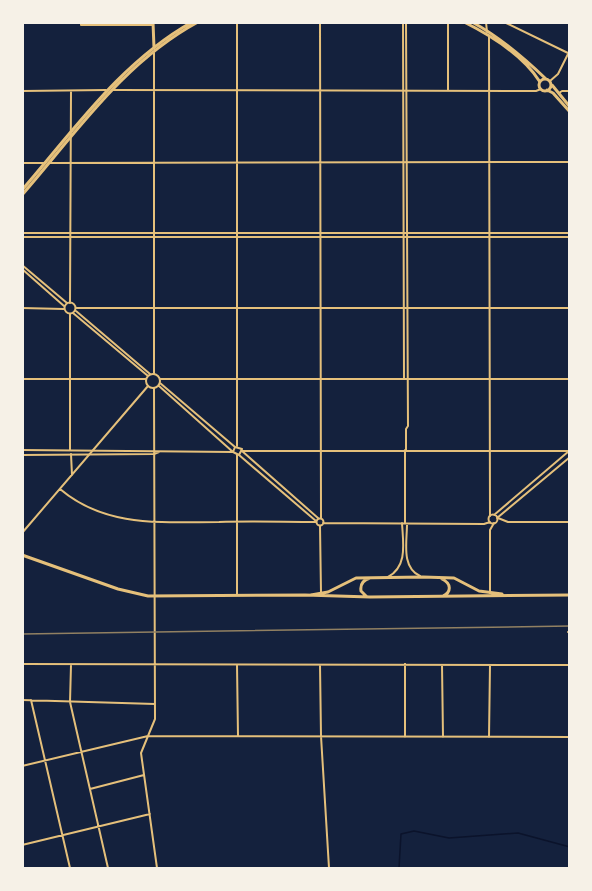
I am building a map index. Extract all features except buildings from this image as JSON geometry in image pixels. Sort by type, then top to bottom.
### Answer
[{"type":"main road","points":[[59,149],[70,139],[107,90],[154,48],[192,22]]},
{"type":"main road","points":[[154,48],[198,22]]},
{"type":"main road","points":[[464,22],[489,35],[515,53],[540,82],[541,88],[553,93],[570,112]]},
{"type":"main road","points":[[472,22],[487,30],[548,80],[570,107]]},
{"type":"main road","points":[[153,24],[154,48]]},
{"type":"main road","points":[[22,195],[70,133],[130,69]]},
{"type":"main road","points":[[540,82],[548,80]]},
{"type":"main road","points":[[547,90],[551,86],[548,80]]},
{"type":"main road","points":[[22,190],[48,163]]},
{"type":"main road","points":[[22,555],[132,594],[154,596],[570,595]]},
{"type":"main road","points":[[309,596],[333,590],[356,578],[371,577],[454,578],[479,591],[509,595]]},
{"type":"main road","points":[[370,597],[362,594],[360,588],[364,581],[371,577]]},
{"type":"main road","points":[[430,577],[444,579],[448,582],[448,592],[442,597]]},
{"type":"street","points":[[233,452],[236,446],[237,379],[237,22]]},
{"type":"street","points":[[320,22],[321,451],[318,520],[321,593]]},
{"type":"street","points":[[405,22],[405,523],[407,562],[410,568],[423,577]]},
{"type":"street","points":[[448,22],[448,91]]},
{"type":"street","points":[[486,22],[489,35],[490,90],[489,451],[492,515],[490,593]]},
{"type":"street","points":[[504,22],[569,52],[558,74],[548,80]]},
{"type":"street","points":[[81,24],[153,24]]},
{"type":"street","points":[[22,533],[148,386],[154,308],[154,48]]},
{"type":"street","points":[[22,91],[536,91],[541,88]]},
{"type":"street","points":[[66,305],[70,236],[71,91]]},
{"type":"street","points":[[559,93],[570,91]]},
{"type":"street","points":[[22,163],[570,162]]},
{"type":"street","points":[[22,235],[570,235]]},
{"type":"street","points":[[22,265],[74,312],[160,383],[233,452],[323,523],[492,523],[570,457]]},
{"type":"street","points":[[22,270],[74,312],[154,308],[570,308]]},
{"type":"street","points":[[22,308],[66,305]]},
{"type":"street","points":[[72,475],[71,380],[74,312]]},
{"type":"street","points":[[22,380],[150,376]]},
{"type":"street","points":[[154,388],[160,383],[237,379],[570,379]]},
{"type":"street","points":[[148,386],[154,388]]},
{"type":"street","points":[[154,388],[155,719],[141,753],[157,868]]},
{"type":"street","points":[[200,420],[242,451],[286,493]]},
{"type":"street","points":[[22,452],[93,450],[154,452]]},
{"type":"street","points":[[237,595],[238,455],[242,451],[569,450]]},
{"type":"street","points":[[492,515],[569,450]]},
{"type":"street","points":[[71,452],[89,454],[233,452]]},
{"type":"street","points":[[60,489],[83,505],[103,514],[134,522],[318,520]]},
{"type":"street","points":[[492,515],[508,522],[570,522]]},
{"type":"street","points":[[320,526],[323,523]]},
{"type":"street","points":[[388,577],[399,570],[402,564],[405,523]]},
{"type":"street","points":[[22,664],[570,665]]},
{"type":"street","points":[[405,664],[405,737]]},
{"type":"street","points":[[442,664],[443,737]]},
{"type":"street","points":[[71,665],[70,702],[108,868]]},
{"type":"street","points":[[237,665],[238,736]]},
{"type":"street","points":[[320,665],[321,736],[329,868]]},
{"type":"street","points":[[489,737],[490,665]]},
{"type":"street","points":[[22,700],[155,704]]},
{"type":"street","points":[[31,700],[70,868]]},
{"type":"street","points":[[22,766],[148,736],[570,737]]},
{"type":"street","points":[[90,789],[144,775]]},
{"type":"street","points":[[22,845],[150,814]]},
{"type":"waterway","points":[[399,868],[401,834],[414,831],[449,838],[518,833],[570,847]]},
{"type":"railway","points":[[22,634],[570,626]]}]
